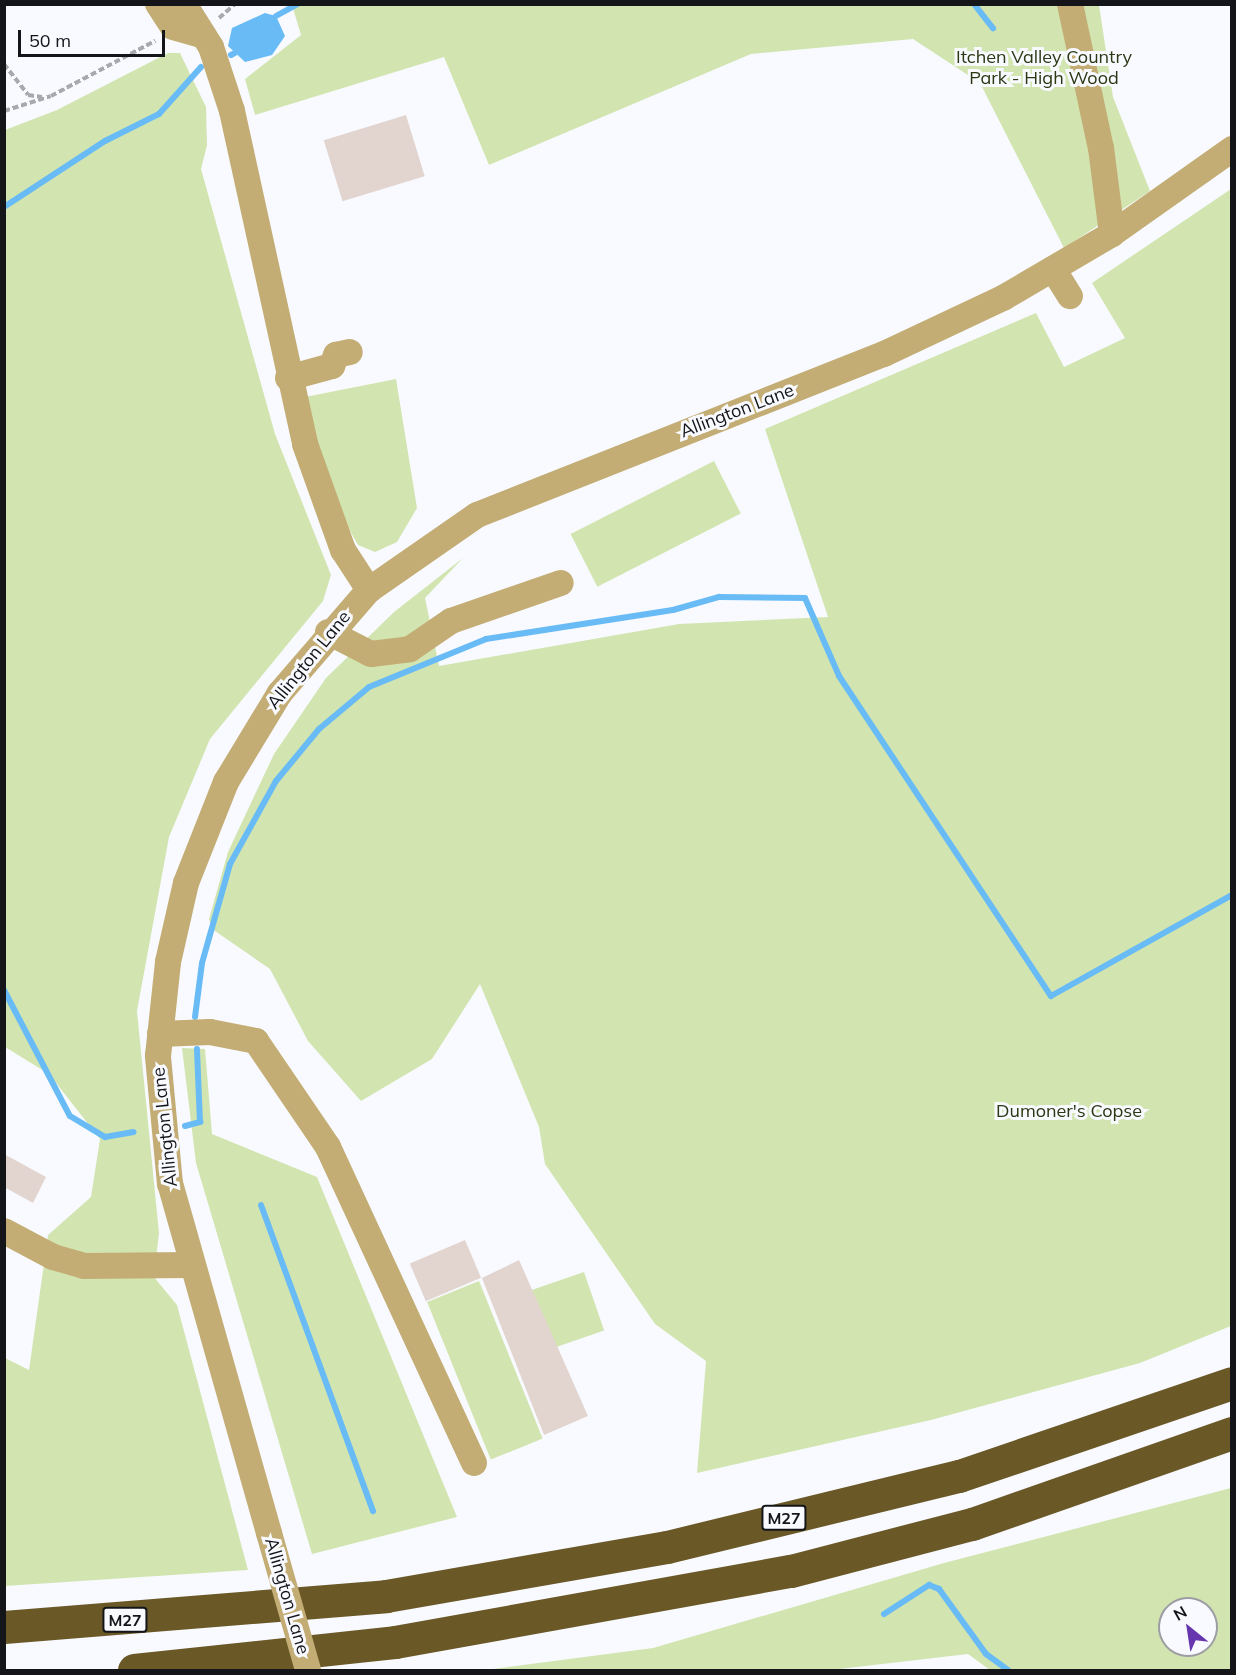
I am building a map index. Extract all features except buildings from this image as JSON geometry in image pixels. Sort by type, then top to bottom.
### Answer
[{"type":"highway","name":"M27","points":[[4,1627],[386,1596],[667,1547],[959,1476],[1232,1383]]},
{"type":"highway","points":[[134,1671],[395,1642],[791,1571],[972,1524],[1232,1433]]},
{"type":"street","points":[[158,4],[173,27],[204,36]]},
{"type":"street","points":[[172,4],[204,36]]},
{"type":"street","points":[[184,4],[204,36],[232,111],[288,378],[319,489],[343,550],[369,590]]},
{"type":"street","points":[[1070,4],[1101,148],[1112,234]]},
{"type":"street","name":"Allington Lane","points":[[308,1671],[190,1265],[164,1145],[160,1034],[170,950],[202,836],[252,734],[328,632],[369,590],[435,541],[518,495],[884,354],[1053,268],[1112,234],[1232,148]]},
{"type":"street","points":[[1053,268],[1070,296]]},
{"type":"street","points":[[288,378],[332,366],[336,355],[350,352]]},
{"type":"street","points":[[328,632],[372,654],[410,649],[451,621],[561,583]]},
{"type":"street","points":[[160,1034],[210,1032],[256,1041],[328,1147],[474,1463]]},
{"type":"street","points":[[4,1231],[53,1257],[84,1266],[190,1265]]},
{"type":"path","points":[[4,111],[45,98],[139,46],[164,40]]},
{"type":"path","points":[[4,64],[28,95],[45,98]]},
{"type":"green space","name":"Itchen Valley Country Park - High Wood","points":[[292,5],[1099,5],[1113,97],[1150,191],[1064,248],[980,83],[913,39],[751,54],[489,165],[444,57],[255,115],[245,79],[301,35]]},
{"type":"green space","points":[[168,53],[180,53],[206,107],[207,145],[201,169],[275,434],[331,575],[323,601],[210,739],[169,837],[137,1011],[159,1233],[154,1277],[177,1305],[248,1570],[5,1586],[5,1358],[29,1370],[48,1235],[91,1197],[100,1139],[49,1074],[5,1047],[5,130],[57,110]]},
{"type":"green space","name":"Dumoner's Copse","points":[[1231,189],[1231,1326],[1140,1363],[931,1420],[697,1473],[706,1361],[655,1324],[545,1164],[539,1127],[480,984],[432,1059],[361,1101],[308,1041],[270,969],[212,929],[209,919],[228,852],[274,754],[326,678],[394,612],[463,558],[425,598],[439,666],[679,624],[828,617],[765,429],[1036,313],[1064,367],[1125,338],[1092,283]]},
{"type":"green space","points":[[396,379],[417,508],[397,542],[375,552],[358,545],[340,513],[300,398]]},
{"type":"green space","points":[[714,461],[741,514],[597,587],[571,534]]},
{"type":"green space","points":[[182,1048],[205,1049],[212,1134],[317,1177],[457,1517],[312,1554],[196,1163]]},
{"type":"green space","points":[[584,1272],[604,1331],[551,1349],[531,1290]]},
{"type":"green space","points":[[479,1281],[543,1439],[491,1460],[427,1302]]},
{"type":"green space","points":[[1231,1488],[1231,1670],[990,1670],[968,1654],[831,1670],[486,1670],[653,1648],[944,1563]]},
{"type":"water","points":[[265,13],[276,16],[285,36],[272,55],[245,62],[228,46],[232,28]]},
{"type":"waterway","points":[[276,16],[298,4]]},
{"type":"waterway","points":[[974,4],[993,28]]},
{"type":"waterway","points":[[231,55],[235,53]]},
{"type":"waterway","points":[[4,207],[105,141],[159,114],[201,67]]},
{"type":"waterway","points":[[195,1017],[202,963],[230,864],[276,781],[319,729],[369,687],[486,639],[673,610],[719,597],[805,598],[839,676],[1051,996],[1232,895]]},
{"type":"waterway","points":[[4,990],[70,1116],[105,1137],[134,1132]]},
{"type":"waterway","points":[[185,1126],[200,1122],[197,1049]]},
{"type":"waterway","points":[[261,1205],[373,1511]]},
{"type":"waterway","points":[[884,1614],[929,1585],[939,1589],[986,1654],[1008,1670]]}]
